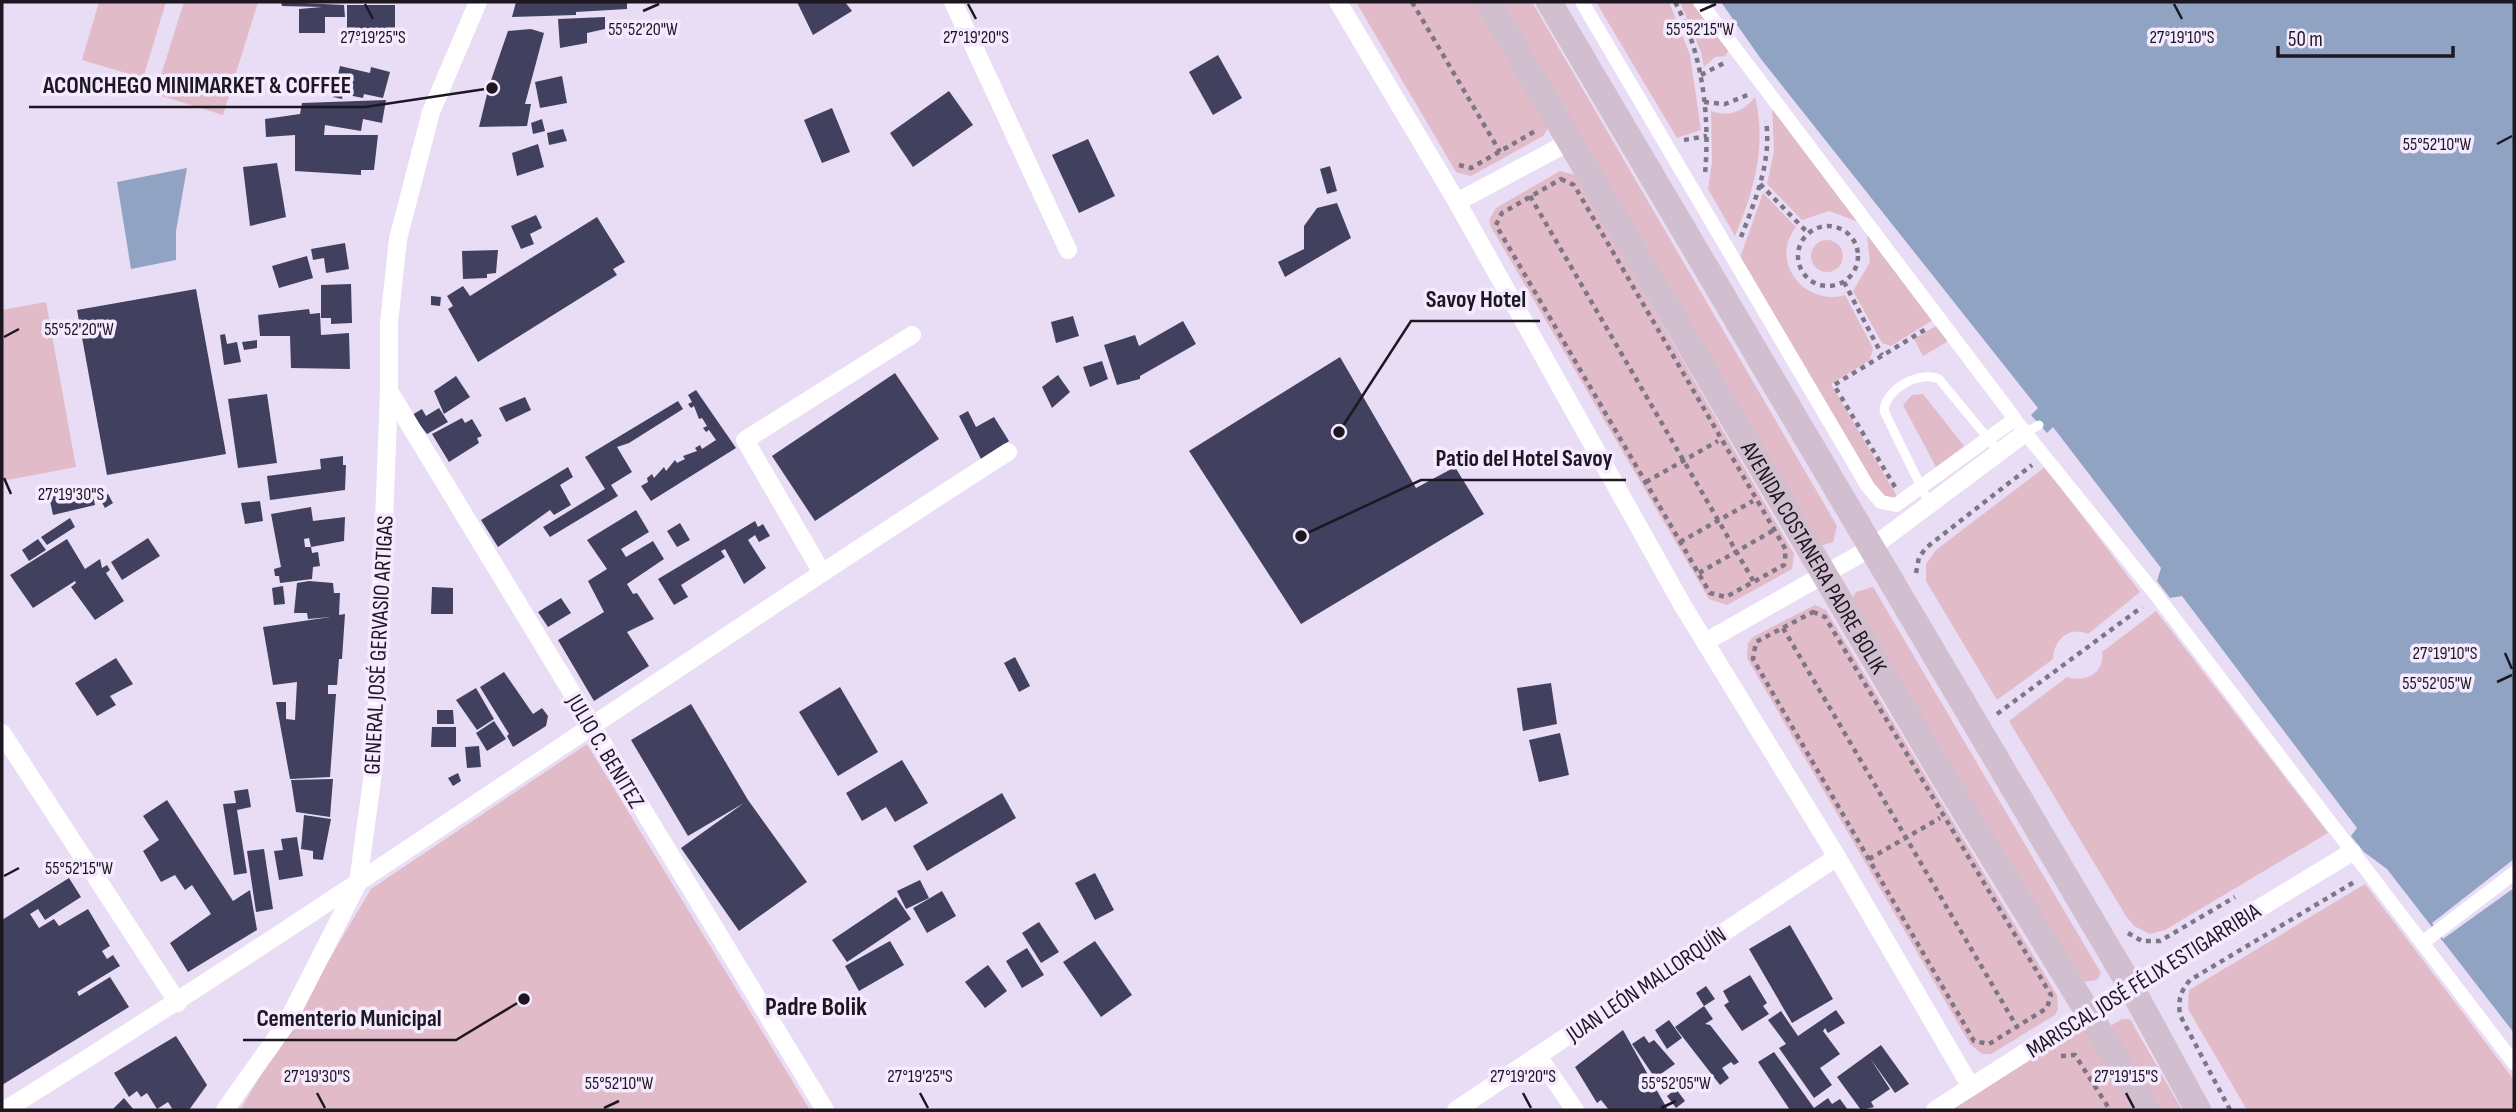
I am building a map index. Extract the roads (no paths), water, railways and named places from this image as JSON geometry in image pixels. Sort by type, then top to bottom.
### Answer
[{"type":"main road","name":"AVENIDA COSTANERA PADRE BOLIK","points":[[1488,2],[1944,778],[2090,1011],[2148,1110]]},
{"type":"main road","points":[[1549,2],[2131,987],[2198,1110]]},
{"type":"street","name":"GENERAL JOSÉ GERVASIO ARTIGAS","points":[[358,883],[375,758],[389,391],[389,323],[398,239],[432,112],[478,2]]},
{"type":"street","points":[[953,2],[1068,250]]},
{"type":"street","points":[[1338,2],[1457,202],[1705,642],[1837,858],[1971,1087]]},
{"type":"street","points":[[1582,2],[1868,487],[1881,502],[1896,505],[1988,438],[2026,426]]},
{"type":"street","points":[[1700,2],[1745,62],[1760,87],[1938,321],[2026,426],[2043,456],[2157,596],[2355,849],[2368,873],[2514,1063]]},
{"type":"street","points":[[1457,202],[1571,141]]},
{"type":"street","points":[[821,571],[745,440],[912,335]]},
{"type":"street","name":"JULIO C. BENITEZ","points":[[389,391],[825,1110]]},
{"type":"street","points":[[1705,642],[1871,548],[2000,453],[2026,426]]},
{"type":"street","points":[[5,1110],[178,1003],[821,571],[1008,452]]},
{"type":"street","points":[[2,733],[178,1003]]},
{"type":"street","name":"MARISCAL JOSÉ FÉLIX ESTIGARRIBIA","points":[[1935,1110],[2090,1011],[2355,849]]},
{"type":"street","name":"JUAN LEÓN MALLORQUÍN","points":[[1456,1110],[1837,858]]},
{"type":"street","points":[[2422,943],[2514,873]]},
{"type":"street","points":[[225,1110],[286,1024],[358,883]]},
{"type":"street","points":[[1538,1056],[1575,1110]]},
{"type":"lane","points":[[1930,505],[1884,411],[1891,394],[1914,379],[1934,377],[2000,453]]},
{"type":"water","points":[[1721,2],[2514,2],[2514,1033],[2387,869],[2364,852],[2351,836],[2357,828],[2182,596],[2170,598],[2157,581],[2161,568],[2053,427],[2047,433],[2031,415],[2038,408],[1761,59]]},
{"type":"water","points":[[187,168],[176,231],[176,260],[131,269],[117,182]]},
{"type":"place","name":"ACONCHEGO MINIMARKET & COFFEE","points":[[492,88]]},
{"type":"place","name":"Savoy Hotel","points":[[1339,432]]},
{"type":"place","name":"Patio del Hotel Savoy","points":[[1301,536]]},
{"type":"place","name":"Cementerio Municipal","points":[[524,999]]},
{"type":"district","name":"Padre Bolik","points":[[816,1006]]}]
